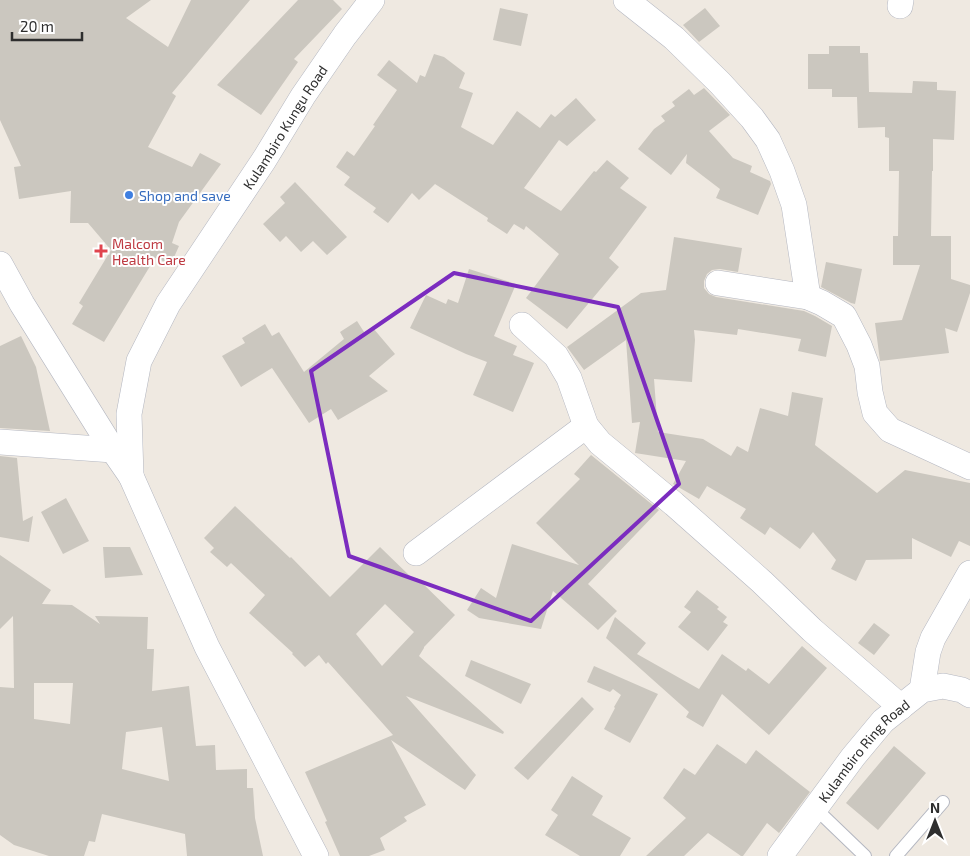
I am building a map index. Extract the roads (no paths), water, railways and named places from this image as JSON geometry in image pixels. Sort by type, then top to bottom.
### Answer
[{"type":"street","name":"Kulambiro Kungu Road","points":[[131,476],[129,414],[138,370],[140,361],[168,304],[264,160],[303,96],[344,35],[372,0]]},
{"type":"street","points":[[626,0],[674,38],[720,83],[752,118],[768,140],[794,205],[808,297]]},
{"type":"street","points":[[0,264],[22,304],[131,476],[207,647],[316,856]]},
{"type":"street","points":[[718,283],[808,297],[844,316],[859,345],[867,366],[875,413],[890,430],[970,467]]},
{"type":"street","points":[[522,325],[556,356],[569,378],[586,426],[600,443],[674,504],[762,582],[812,630],[901,707]]},
{"type":"street","points":[[416,553],[586,426]]},
{"type":"street","points":[[0,442],[113,450]]},
{"type":"street","points":[[922,690],[928,652],[933,638],[970,573]]},
{"type":"street","name":"Kulambiro Ring Road","points":[[780,856],[853,757],[883,721],[922,690],[943,686],[962,690],[970,695]]},
{"type":"lane","points":[[896,856],[943,802]]},
{"type":"lane","points":[[815,808],[866,856]]},
{"type":"place","name":"Shop and save","points":[[129,195]]},
{"type":"place","name":"Malcom Health Care","points":[[101,251]]}]
